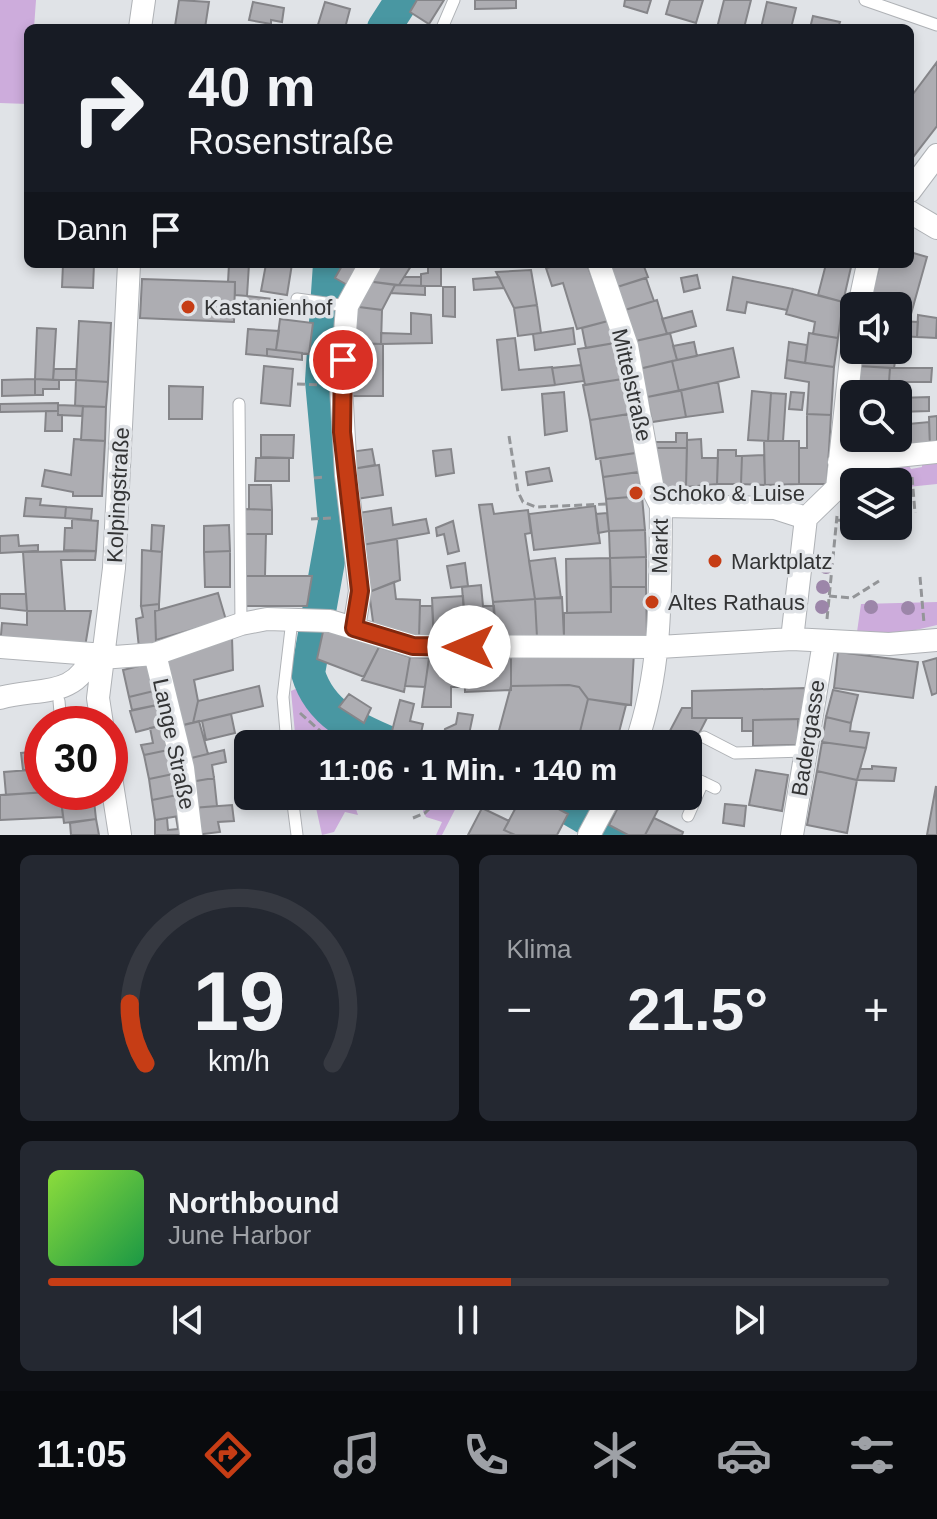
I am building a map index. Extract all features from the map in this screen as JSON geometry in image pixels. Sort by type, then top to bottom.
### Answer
[{"type":"street","points":[[141,24],[144,0]]},
{"type":"street","points":[[914,186],[937,155]]},
{"type":"street","points":[[914,214],[937,228]]},
{"type":"street","name":"Kolpingstraße","points":[[99,706],[101,658],[114,568],[129,268]]},
{"type":"street","points":[[354,628],[360,591],[346,475],[341,386],[343,306],[367,268]]},
{"type":"street","name":"Mittelstraße","points":[[600,268],[627,346],[653,490],[661,506]]},
{"type":"street","points":[[862,292],[867,268]]},
{"type":"street","points":[[792,639],[806,518],[837,488],[850,364]]},
{"type":"street","points":[[839,462],[937,452]]},
{"type":"street","name":"Markt","points":[[641,730],[651,698],[659,647],[661,506],[775,508],[806,518]]},
{"type":"street","points":[[101,658],[155,654],[241,624],[298,620],[330,621],[413,646],[659,647],[792,639],[824,642],[932,641]]},
{"type":"street","name":"Badergasse","points":[[792,835],[824,642]]},
{"type":"street","points":[[0,647],[92,654],[88,667],[70,686],[0,698]]},
{"type":"street","name":"Lange Straße","points":[[155,654],[177,738],[191,835]]},
{"type":"street","points":[[0,705],[98,698]]},
{"type":"street","points":[[116,810],[120,835]]},
{"type":"lane","points":[[444,24],[454,0]]},
{"type":"lane","points":[[865,0],[937,25]]},
{"type":"lane","points":[[297,299],[343,306]]},
{"type":"lane","points":[[239,404],[241,624]]},
{"type":"lane","points":[[286,730],[283,697],[298,620]]},
{"type":"lane","points":[[59,701],[59,706]]},
{"type":"lane","points":[[704,737],[735,753],[805,751]]},
{"type":"lane","points":[[688,816],[703,782],[715,788]]},
{"type":"lane","points":[[294,810],[297,835]]},
{"type":"path","points":[[297,384],[314,385]]},
{"type":"path","points":[[509,436],[518,492],[523,502],[536,507],[607,504]]},
{"type":"path","points":[[909,455],[915,513]]},
{"type":"path","points":[[314,478],[321,477]]},
{"type":"path","points":[[824,642],[838,520],[837,488]]},
{"type":"path","points":[[311,519],[327,518]]},
{"type":"path","points":[[920,577],[932,641]]},
{"type":"path","points":[[829,596],[852,598],[879,581]]},
{"type":"path","points":[[283,697],[320,730]]},
{"type":"path","points":[[413,818],[428,810]]},
{"type":"shaded area","points":[[0,0],[36,0],[34,24],[24,24],[24,104],[0,103]]},
{"type":"shaded area","points":[[937,459],[937,484],[912,487],[912,469],[922,467],[922,461]]},
{"type":"shaded area","points":[[907,462],[910,468],[858,468]]},
{"type":"shaded area","points":[[937,602],[937,625],[886,637],[857,632],[861,604]]},
{"type":"shaded area","points":[[307,684],[342,730],[295,730],[291,691]]},
{"type":"shaded area","points":[[317,810],[356,810],[358,815],[345,812],[334,832],[322,835]]},
{"type":"shaded area","points":[[455,810],[442,835],[436,835],[442,822],[426,817],[423,811]]},
{"type":"building","points":[[179,0],[209,2],[206,24],[175,24]]},
{"type":"building","points":[[417,0],[444,0],[429,24],[410,12]]},
{"type":"building","points":[[475,0],[516,0],[516,8],[475,9]]},
{"type":"building","points":[[625,0],[651,0],[647,13],[624,6]]},
{"type":"building","points":[[670,0],[703,0],[696,23],[666,14]]},
{"type":"building","points":[[724,0],[751,0],[745,24],[718,24]]},
{"type":"building","points":[[253,2],[284,8],[282,22],[271,20],[271,24],[249,20]]},
{"type":"building","points":[[325,2],[350,9],[346,24],[318,24]]},
{"type":"building","points":[[767,2],[796,8],[792,24],[762,24]]},
{"type":"building","points":[[813,16],[840,22],[839,24],[811,24]]},
{"type":"building","points":[[937,62],[937,126],[914,156],[914,93]]},
{"type":"building","points":[[914,253],[927,257],[912,310],[912,292],[872,292],[879,268],[914,268]]},
{"type":"building","points":[[63,268],[94,268],[93,288],[62,287]]},
{"type":"building","points":[[229,268],[249,268],[247,296],[235,295],[235,282],[228,282]]},
{"type":"building","points":[[265,268],[291,268],[287,295],[261,291]]},
{"type":"building","points":[[341,268],[360,268],[349,286],[335,278]]},
{"type":"building","points":[[374,268],[410,268],[399,285],[366,281]]},
{"type":"building","points":[[428,268],[441,268],[441,286],[421,286],[421,274],[428,273]]},
{"type":"building","points":[[546,268],[588,268],[608,321],[577,329],[563,283],[552,286]]},
{"type":"building","points":[[606,268],[645,268],[648,277],[614,288]]},
{"type":"building","points":[[825,268],[851,268],[845,292],[840,292],[840,301],[818,295]]},
{"type":"building","points":[[531,270],[537,305],[514,308],[496,272]]},
{"type":"building","points":[[697,275],[700,288],[684,292],[681,278]]},
{"type":"building","points":[[404,277],[421,277],[421,286],[399,285]]},
{"type":"building","points":[[499,277],[504,288],[474,290],[473,279]]},
{"type":"building","points":[[733,277],[793,289],[787,310],[747,302],[745,313],[727,310]]},
{"type":"building","points":[[646,278],[654,301],[622,311],[614,288]]},
{"type":"building","name":"Kastanienhof","points":[[142,279],[235,282],[234,322],[140,318]]},
{"type":"building","points":[[366,281],[395,285],[382,310],[351,306]]},
{"type":"building","points":[[395,285],[425,286],[425,295],[391,293]]},
{"type":"building","points":[[443,287],[455,287],[455,317],[443,316]]},
{"type":"building","points":[[793,289],[840,301],[838,338],[813,334],[815,322],[786,314]]},
{"type":"building","points":[[247,296],[282,300],[273,312],[246,309]]},
{"type":"building","points":[[657,300],[667,334],[631,342],[622,311]]},
{"type":"building","points":[[537,305],[541,333],[518,336],[514,308]]},
{"type":"building","points":[[351,306],[382,310],[381,344],[349,343]]},
{"type":"building","points":[[692,311],[696,326],[667,334],[662,319]]},
{"type":"building","points":[[411,313],[431,315],[432,343],[381,344],[381,333],[411,334]]},
{"type":"building","points":[[918,315],[937,318],[936,338],[917,337]]},
{"type":"building","points":[[280,319],[313,323],[309,354],[276,350]]},
{"type":"building","points":[[79,321],[111,323],[108,382],[76,380]]},
{"type":"building","points":[[608,321],[615,343],[586,348],[582,328]]},
{"type":"building","points":[[912,322],[918,322],[917,337],[912,337]]},
{"type":"building","points":[[37,328],[56,329],[53,380],[35,379]]},
{"type":"building","points":[[573,328],[575,344],[535,350],[533,334]]},
{"type":"building","points":[[248,329],[279,331],[276,350],[267,349],[267,356],[246,354]]},
{"type":"building","points":[[670,333],[677,360],[639,369],[631,342]]},
{"type":"building","points":[[809,333],[838,338],[834,367],[805,363]]},
{"type":"building","points":[[515,338],[519,370],[552,367],[555,385],[502,390],[497,340]]},
{"type":"building","points":[[694,342],[697,356],[677,360],[673,346]]},
{"type":"building","points":[[789,342],[807,345],[805,363],[787,360]]},
{"type":"building","points":[[349,343],[383,344],[383,396],[348,396]]},
{"type":"building","points":[[615,343],[623,379],[585,385],[578,349]]},
{"type":"building","points":[[733,348],[739,377],[679,391],[672,361]]},
{"type":"building","points":[[267,349],[302,353],[302,360],[267,356]]},
{"type":"building","points":[[787,360],[834,367],[831,415],[807,414],[809,382],[785,378]]},
{"type":"building","points":[[672,361],[679,391],[647,397],[639,369]]},
{"type":"building","points":[[858,364],[895,364],[894,368]]},
{"type":"building","points":[[581,365],[584,381],[555,385],[552,368]]},
{"type":"building","points":[[264,366],[293,369],[290,406],[261,403]]},
{"type":"building","points":[[858,366],[890,368],[889,380],[856,380]]},
{"type":"building","points":[[890,368],[932,368],[931,382],[889,380]]},
{"type":"building","points":[[54,369],[76,369],[76,380],[53,380]]},
{"type":"building","points":[[35,379],[35,395],[2,396],[2,380]]},
{"type":"building","points":[[35,379],[59,380],[59,389],[43,389],[43,395],[35,395]]},
{"type":"building","points":[[623,379],[629,414],[590,420],[583,385]]},
{"type":"building","points":[[76,380],[108,382],[106,407],[75,406]]},
{"type":"building","points":[[718,382],[723,412],[686,417],[681,390]]},
{"type":"building","points":[[169,386],[203,387],[202,419],[169,419]]},
{"type":"building","points":[[681,390],[686,417],[652,422],[647,397]]},
{"type":"building","points":[[752,391],[771,393],[768,441],[748,440]]},
{"type":"building","points":[[564,392],[567,431],[545,435],[542,394]]},
{"type":"building","points":[[791,392],[804,393],[802,410],[789,409]]},
{"type":"building","points":[[771,393],[786,394],[783,441],[768,441]]},
{"type":"building","points":[[929,397],[929,411],[912,412],[912,398]]},
{"type":"building","points":[[58,403],[58,411],[0,412],[0,404]]},
{"type":"building","points":[[58,405],[83,406],[82,416],[58,415]]},
{"type":"building","points":[[83,406],[106,407],[105,441],[81,440]]},
{"type":"building","points":[[46,411],[58,411],[58,415],[62,415],[62,431],[45,431]]},
{"type":"building","points":[[629,414],[636,453],[596,459],[590,420]]},
{"type":"building","points":[[807,414],[831,415],[827,484],[799,484],[799,448],[807,448]]},
{"type":"building","points":[[937,416],[937,446],[930,447],[929,417]]},
{"type":"building","points":[[929,422],[930,447],[912,449],[912,424]]},
{"type":"building","points":[[676,433],[687,433],[687,448],[655,448],[655,442],[676,442]]},
{"type":"building","points":[[261,435],[294,435],[293,458],[261,457]]},
{"type":"building","points":[[74,439],[105,441],[102,496],[73,496],[73,492],[42,486],[45,470],[71,475]]},
{"type":"building","points":[[701,439],[702,458],[718,458],[717,484],[686,487],[687,440]]},
{"type":"building","points":[[764,441],[799,441],[799,484],[765,485]]},
{"type":"building","points":[[655,448],[687,448],[686,487],[661,488]]},
{"type":"building","points":[[372,449],[375,465],[352,469],[349,452]]},
{"type":"building","points":[[451,449],[454,473],[436,476],[433,451]]},
{"type":"building","points":[[718,450],[736,450],[736,456],[742,456],[741,484],[717,484]]},
{"type":"building","points":[[849,452],[887,452],[849,456]]},
{"type":"building","points":[[636,453],[639,472],[603,477],[600,458]]},
{"type":"building","points":[[764,455],[765,485],[741,484],[742,456]]},
{"type":"building","points":[[256,458],[289,458],[289,481],[255,481]]},
{"type":"building","points":[[379,465],[383,495],[356,499],[352,469]]},
{"type":"building","points":[[549,468],[552,481],[528,485],[526,472]]},
{"type":"building","points":[[639,472],[642,496],[606,499],[603,477]]},
{"type":"building","points":[[249,485],[271,485],[272,510],[249,509]]},
{"type":"building","points":[[642,496],[645,530],[609,531],[606,499]]},
{"type":"building","points":[[26,498],[41,499],[40,505],[66,507],[65,518],[24,516]]},
{"type":"building","points":[[492,504],[494,514],[528,510],[531,533],[525,534],[535,599],[493,602],[479,505]]},
{"type":"building","points":[[595,506],[600,543],[534,550],[529,514]]},
{"type":"building","points":[[66,507],[92,509],[91,520],[65,518]]},
{"type":"building","points":[[391,508],[393,525],[426,519],[429,533],[362,545],[358,513]]},
{"type":"building","points":[[245,509],[272,510],[272,534],[245,534]]},
{"type":"building","points":[[607,513],[609,531],[598,533],[596,514]]},
{"type":"building","points":[[72,519],[98,521],[96,551],[64,550],[65,528],[72,528]]},
{"type":"building","points":[[453,521],[459,551],[448,554],[444,534],[437,536],[436,528]]},
{"type":"building","points":[[152,525],[164,526],[162,552],[151,551]]},
{"type":"building","points":[[229,525],[230,551],[204,552],[204,526]]},
{"type":"building","points":[[645,530],[646,557],[610,558],[609,531]]},
{"type":"building","points":[[245,534],[266,534],[265,576],[243,576]]},
{"type":"building","points":[[18,535],[19,546],[38,545],[38,551],[0,553],[0,536]]},
{"type":"building","points":[[397,539],[400,580],[369,592],[362,545]]},
{"type":"building","points":[[142,550],[162,552],[159,604],[141,606]]},
{"type":"building","points":[[96,551],[95,560],[61,560],[65,611],[27,611],[23,552]]},
{"type":"building","points":[[230,551],[230,587],[205,587],[204,552]]},
{"type":"building","points":[[646,557],[646,587],[611,587],[610,558]]},
{"type":"building","points":[[555,558],[561,598],[535,599],[529,561]]},
{"type":"building","points":[[610,558],[611,612],[567,613],[566,559]]},
{"type":"building","points":[[465,563],[468,586],[451,588],[447,566]]},
{"type":"building","points":[[243,576],[312,576],[307,606],[243,606]]},
{"type":"building","points":[[394,582],[396,599],[420,600],[419,638],[374,629],[369,592]]},
{"type":"building","points":[[481,585],[483,606],[494,606],[496,638],[466,639],[462,587]]},
{"type":"building","points":[[611,587],[646,587],[647,636],[564,637],[564,613],[611,612]]},
{"type":"building","points":[[218,593],[226,620],[156,640],[155,611]]},
{"type":"building","points":[[0,594],[26,594],[27,611],[0,608]]},
{"type":"building","points":[[463,596],[466,637],[434,637],[432,598]]},
{"type":"building","points":[[562,597],[564,637],[537,637],[535,599]]},
{"type":"building","points":[[535,599],[537,637],[496,638],[493,602]]},
{"type":"building","points":[[159,604],[159,610],[155,611],[156,643],[139,648],[136,619],[143,617],[141,606]]},
{"type":"building","points":[[420,606],[432,606],[434,640],[419,638]]},
{"type":"building","points":[[27,611],[91,611],[84,653],[0,647],[2,623],[27,625]]},
{"type":"building","points":[[324,627],[379,647],[364,677],[317,659]]},
{"type":"building","points":[[232,637],[233,670],[194,680],[198,701],[193,723],[179,726],[162,659]]},
{"type":"building","points":[[379,647],[410,657],[404,692],[362,680]]},
{"type":"building","points":[[634,652],[631,705],[588,699],[579,687],[569,685],[511,686],[511,653]]},
{"type":"building","points":[[838,652],[918,662],[913,698],[834,688]]},
{"type":"building","points":[[511,653],[511,690],[465,692],[464,655]]},
{"type":"building","points":[[464,655],[465,687],[451,687],[451,707],[422,707],[429,658]]},
{"type":"building","points":[[410,657],[429,658],[425,687],[405,686]]},
{"type":"building","points":[[937,658],[937,693],[932,695],[923,662]]},
{"type":"building","points":[[151,663],[158,690],[129,697],[123,670]]},
{"type":"building","points":[[259,686],[263,706],[193,723],[198,701]]},
{"type":"building","points":[[511,686],[579,687],[588,699],[580,730],[499,730]]},
{"type":"building","points":[[805,688],[805,719],[753,720],[753,731],[742,731],[742,718],[692,718],[692,691]]},
{"type":"building","points":[[158,690],[162,704],[132,710],[129,697]]},
{"type":"building","points":[[833,690],[858,695],[851,723],[826,717]]},
{"type":"building","points":[[349,694],[371,708],[364,723],[339,707]]},
{"type":"building","points":[[588,699],[626,705],[620,730],[580,730]]},
{"type":"building","points":[[400,700],[414,704],[410,721],[423,724],[422,730],[392,730]]},
{"type":"building","points":[[162,704],[167,724],[136,732],[130,711]]},
{"type":"building","points":[[682,708],[692,708],[692,718],[707,718],[701,730],[670,730]]},
{"type":"building","points":[[458,713],[473,715],[470,730],[445,730],[456,724]]},
{"type":"building","points":[[231,714],[234,733],[206,740],[202,721]]},
{"type":"building","points":[[826,717],[851,723],[850,731],[869,733],[866,748],[822,742]]},
{"type":"building","points":[[798,719],[798,745],[753,746],[753,720]]},
{"type":"building","points":[[199,721],[208,754],[187,759],[179,726]]},
{"type":"building","points":[[167,724],[173,749],[144,755],[141,745],[153,743],[150,728]]},
{"type":"building","points":[[822,742],[866,748],[857,780],[817,771]]},
{"type":"building","points":[[173,749],[178,773],[149,779],[144,755]]},
{"type":"building","points":[[224,750],[226,762],[212,765],[214,778],[190,782],[187,759]]},
{"type":"building","points":[[872,766],[896,768],[894,781],[857,780],[860,769],[872,769]]},
{"type":"building","points":[[24,770],[24,794],[6,795],[4,772]]},
{"type":"building","points":[[756,770],[788,775],[782,811],[749,805]]},
{"type":"building","points":[[817,771],[857,780],[847,833],[807,825]]},
{"type":"building","points":[[178,773],[182,794],[152,800],[149,779]]},
{"type":"building","points":[[214,778],[217,806],[192,808],[190,782]]},
{"type":"building","points":[[936,786],[937,835],[927,835]]},
{"type":"building","points":[[24,793],[24,810],[62,810],[63,817],[0,820],[0,795]]},
{"type":"building","points":[[182,794],[185,815],[155,820],[152,800]]},
{"type":"building","points":[[725,804],[746,806],[744,826],[723,823]]},
{"type":"building","points":[[232,805],[234,821],[218,822],[220,832],[195,835],[192,808]]},
{"type":"building","points":[[62,810],[95,810],[96,819],[64,823]]},
{"type":"building","points":[[481,810],[486,810],[509,821],[504,830],[515,835],[468,835]]},
{"type":"building","points":[[515,810],[560,810],[568,814],[557,835],[515,835],[504,830]]},
{"type":"building","points":[[617,810],[658,810],[645,835],[628,835],[609,825]]},
{"type":"building","points":[[185,815],[187,835],[155,835],[155,820],[167,818],[168,830],[178,829],[176,817]]},
{"type":"building","points":[[654,818],[683,832],[682,835],[645,835]]},
{"type":"building","points":[[96,819],[99,835],[71,835],[70,823]]},
{"type":"waterway","points":[[387,24],[402,0]]},
{"type":"waterway","points":[[330,268],[322,381],[335,522],[308,673],[330,710],[361,730]]},
{"type":"waterway","points":[[573,810],[615,835]]},
{"type":"place","name":"Kastanienhof","points":[[188,307]]},
{"type":"place","name":"Schoko & Luise","points":[[636,493]]},
{"type":"place","name":"Marktplatz","points":[[715,561]]},
{"type":"place","name":"Altes Rathaus","points":[[652,602]]},
{"type":"route","points":[[343,360],[342,432],[360,591],[354,628],[383,640],[413,646],[469,647]]}]
